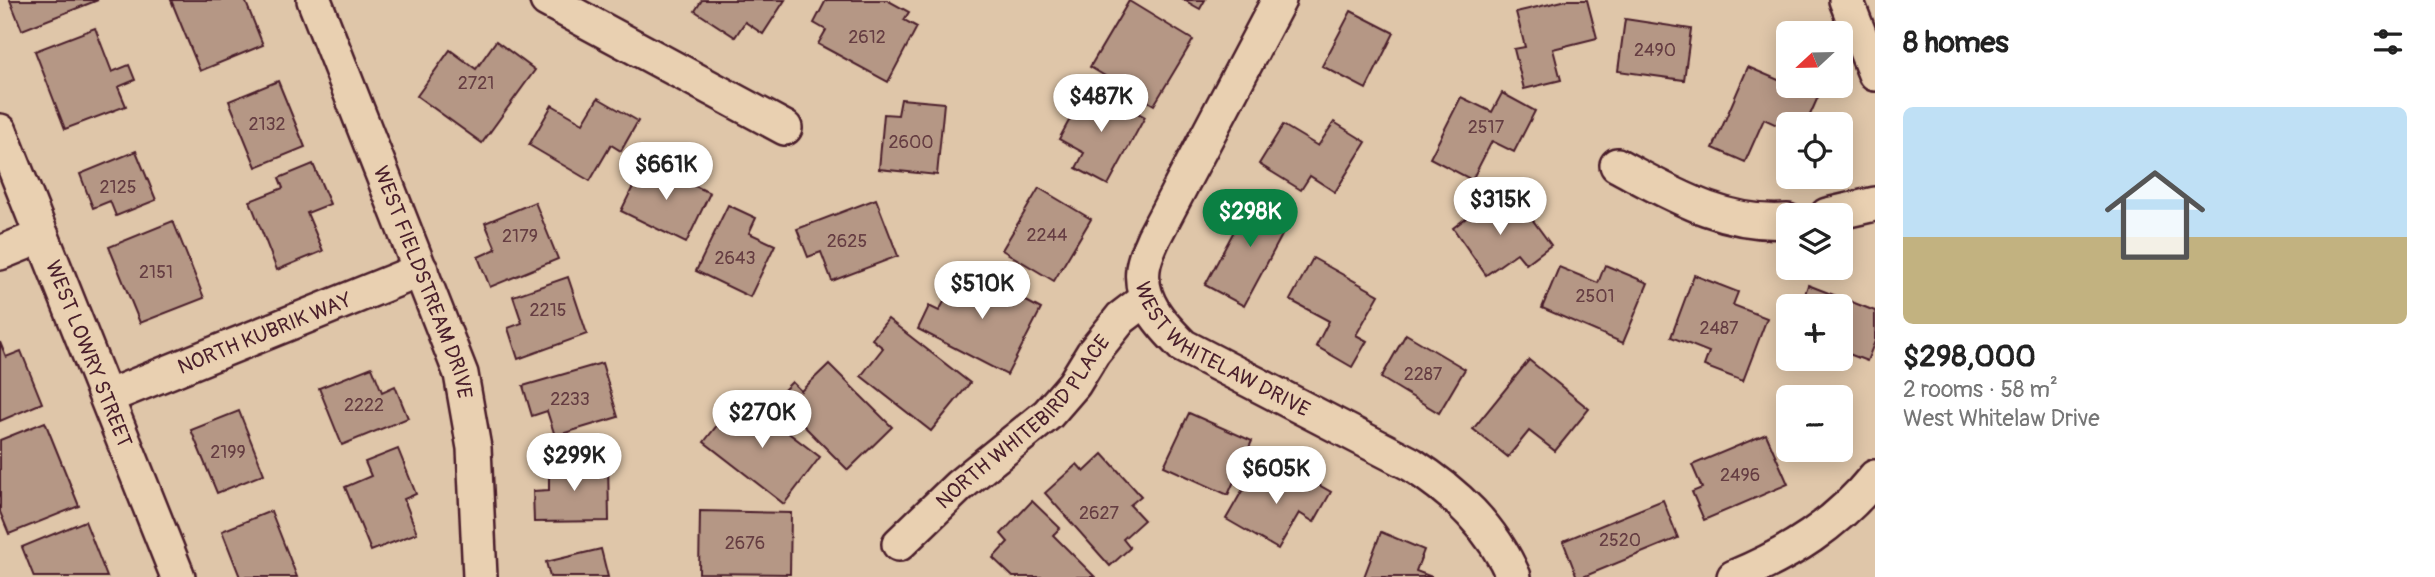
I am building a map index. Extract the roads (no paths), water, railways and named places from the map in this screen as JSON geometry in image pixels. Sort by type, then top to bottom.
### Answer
[{"type":"street","name":"WEST FIELDSTREAM DRIVE","points":[[314,0],[461,374],[474,448],[480,577]]},
{"type":"street","points":[[547,0],[785,128]]},
{"type":"street","name":"WEST WHITELAW DRIVE","points":[[1279,0],[1154,237],[1142,268],[1146,299],[1162,326],[1183,346],[1399,458],[1439,482],[1465,504],[1487,530],[1514,577]]},
{"type":"street","points":[[1846,0],[1875,74]]},
{"type":"street","name":"WEST LOWRY STREET","points":[[0,131],[178,577]]},
{"type":"street","points":[[1617,165],[1709,211],[1742,219],[1776,220]]},
{"type":"street","points":[[1853,209],[1875,204]]},
{"type":"street","points":[[0,253],[42,236]]},
{"type":"street","name":"NORTH KUBRIK WAY","points":[[107,397],[421,270]]},
{"type":"street","name":"NORTH WHITEBIRD PLACE","points":[[899,544],[959,486],[1048,414],[1074,384],[1093,353],[1121,318],[1146,299]]},
{"type":"street","points":[[1734,577],[1785,554],[1813,537],[1840,516],[1875,477]]}]
